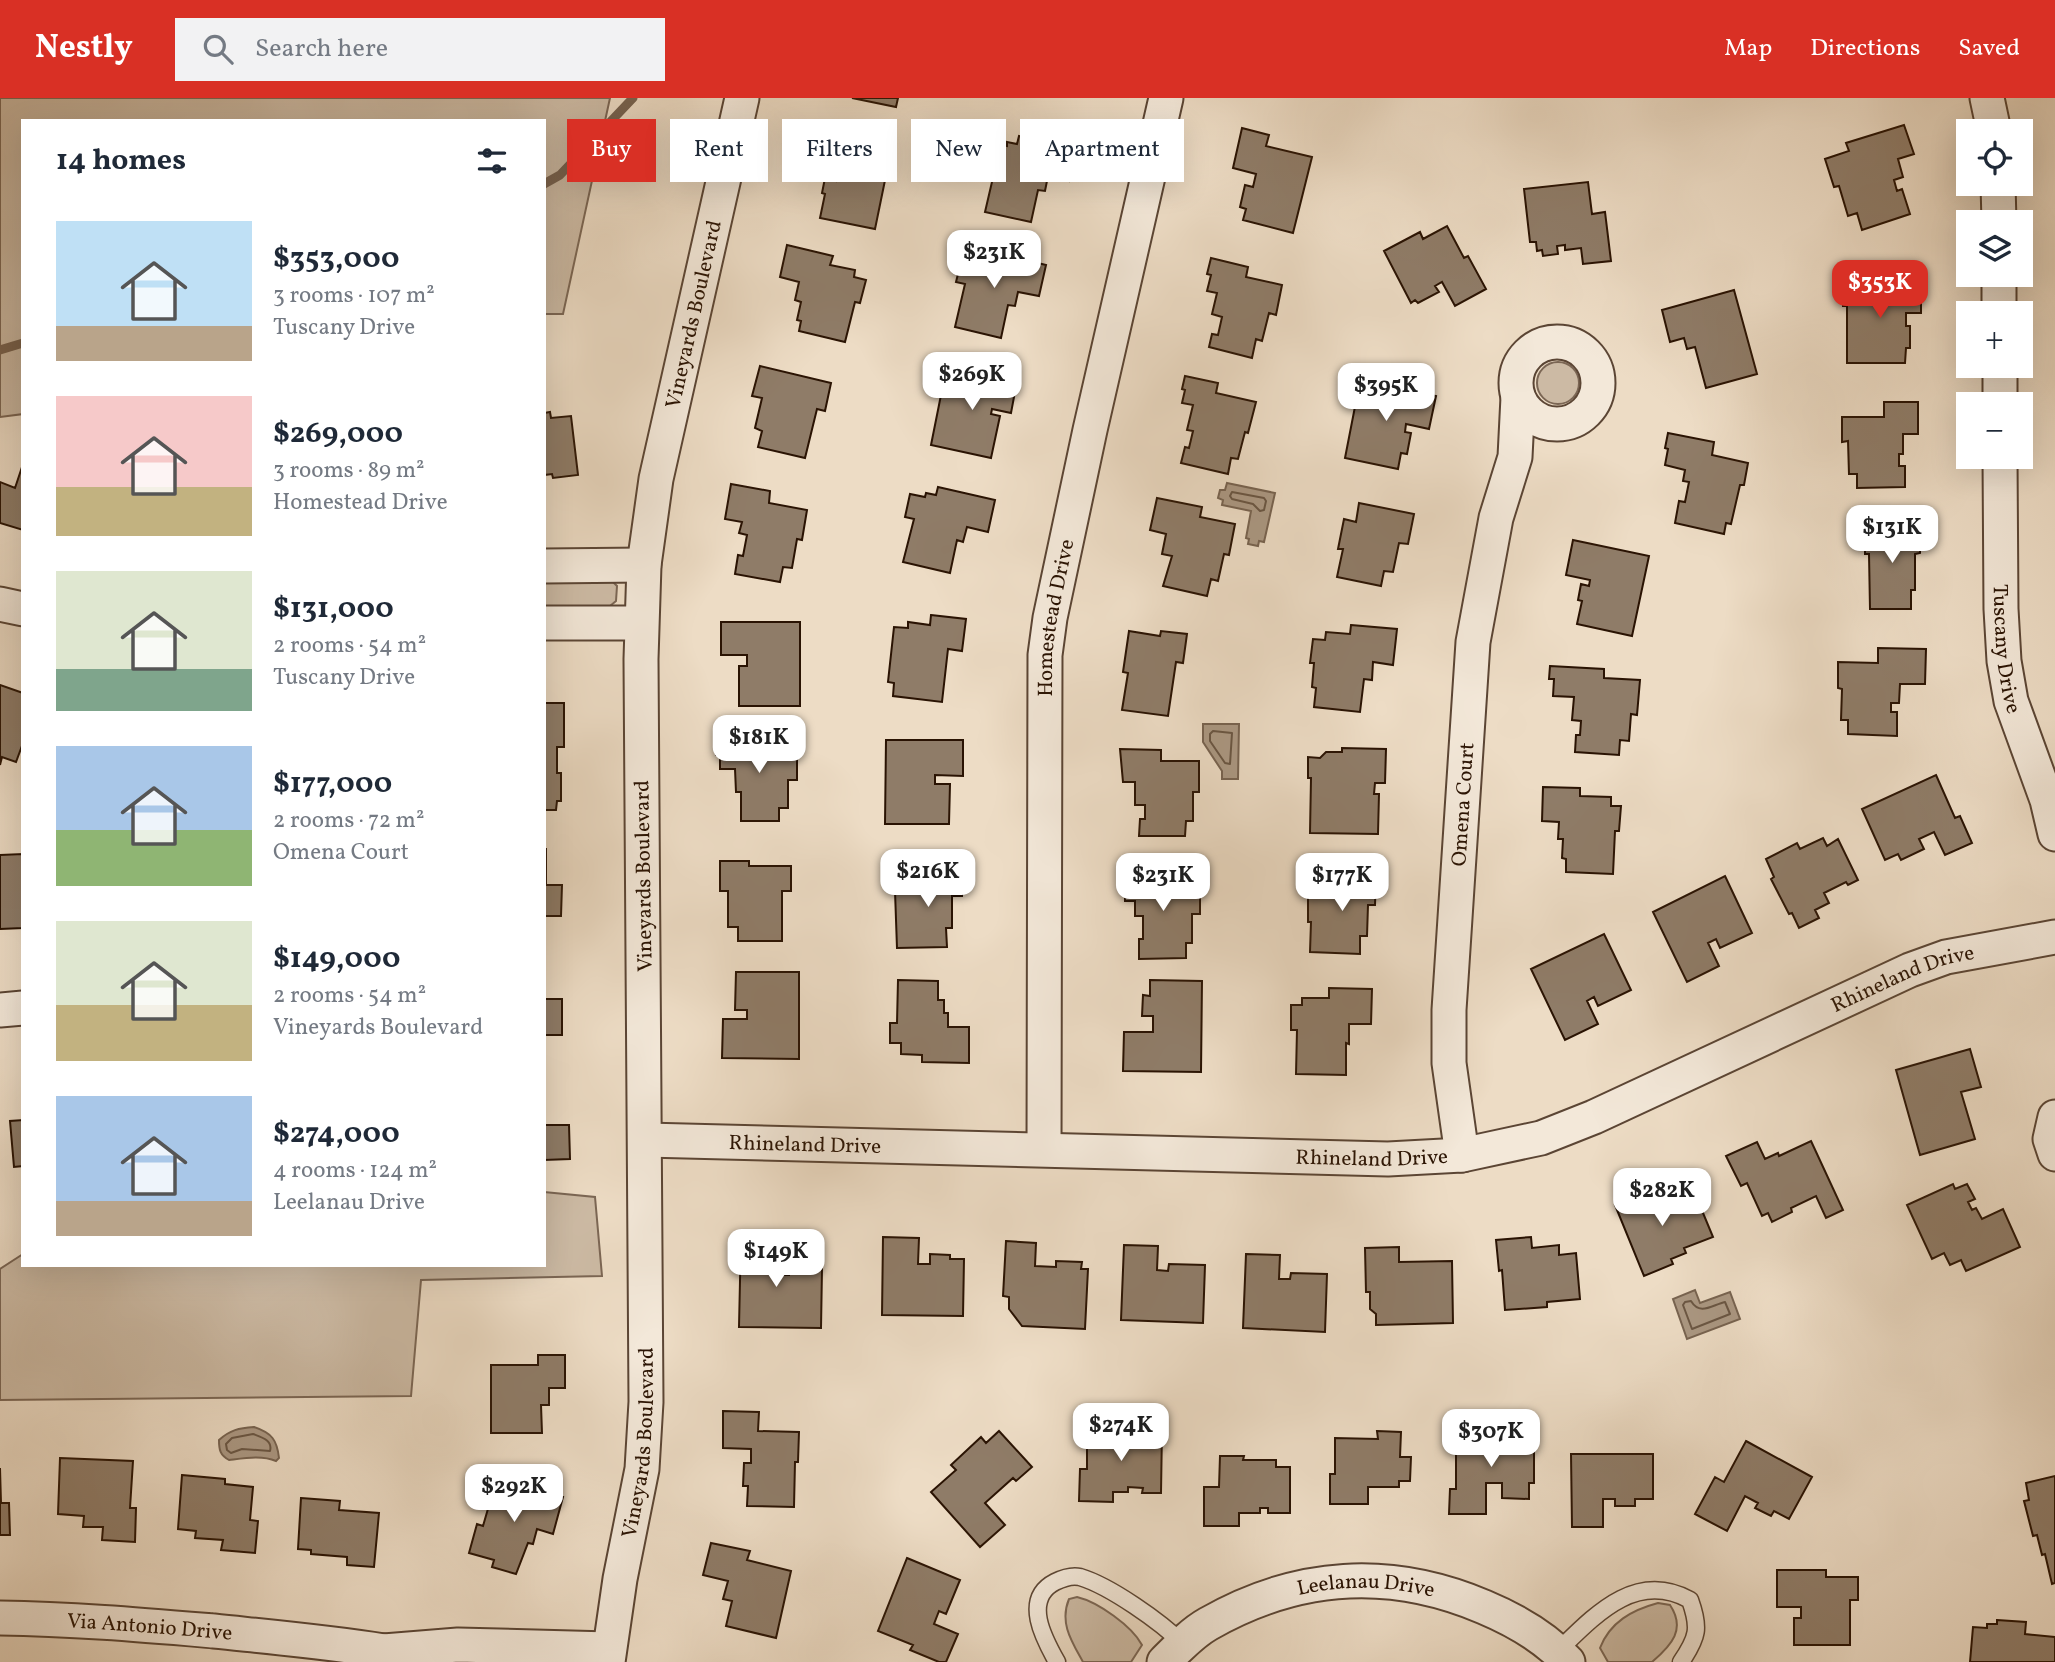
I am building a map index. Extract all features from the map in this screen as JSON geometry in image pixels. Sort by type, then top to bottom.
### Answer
[{"type":"street","name":"Vineyards Boulevard","points":[[609,1656],[642,1469],[646,1402],[641,623],[644,565],[656,479],[742,98]]},
{"type":"street","name":"Homestead Drive","points":[[1044,1149],[1045,655],[1050,618],[1105,362],[1166,98]]},
{"type":"street","points":[[1987,98],[1991,119]]},
{"type":"street","name":"Omena Court","points":[[1462,1155],[1450,1063],[1449,1010],[1473,642],[1496,518],[1515,457],[1518,397],[1515,383],[1518,370],[1524,358],[1534,348],[1546,343],[1560,341],[1585,352],[1598,376],[1598,390],[1593,402],[1585,413],[1574,421],[1560,424],[1536,437],[1515,457]]},
{"type":"street","points":[[1518,397],[1524,409],[1535,418],[1560,424]]},
{"type":"street","name":"Tuscany Drive","points":[[2000,469],[2004,661],[2011,701],[2047,800],[2055,834]]},
{"type":"street","points":[[546,566],[644,565]]},
{"type":"street","points":[[0,604],[21,609]]},
{"type":"street","points":[[546,623],[641,623]]},
{"type":"street","name":"Rhineland Drive","points":[[646,1140],[1388,1159],[1462,1155],[1541,1138],[1594,1117],[1910,970],[1946,957],[2055,937]]},
{"type":"street","points":[[0,1010],[21,1008]]},
{"type":"street","points":[[2055,1117],[2050,1139],[2055,1154]]},
{"type":"street","name":"Leelanau Drive","points":[[1173,1653],[1205,1625],[1263,1598],[1306,1586],[1377,1580],[1420,1586],[1461,1597],[1497,1612],[1530,1631],[1563,1656]]},
{"type":"street","name":"Via Antonio Drive","points":[[0,1618],[60,1619],[331,1642],[391,1657],[458,1645],[609,1656]]},
{"type":"lane","points":[[1057,1662],[1040,1629],[1037,1611],[1040,1597],[1049,1585],[1077,1576],[1102,1586],[1172,1633],[1173,1653]]},
{"type":"lane","points":[[1563,1656],[1586,1623],[1636,1591],[1655,1588],[1675,1591],[1690,1600],[1693,1608],[1698,1631],[1681,1662]]},
{"type":"shaded area","points":[[0,98],[610,98],[605,119],[567,119],[567,182],[592,182],[563,314],[546,314],[546,119],[21,119],[21,414],[0,417]]},
{"type":"shaded area","points":[[1558,362],[1573,368],[1579,383],[1573,398],[1558,404],[1543,398],[1537,383],[1543,368]]},
{"type":"shaded area","points":[[612,581],[617,586],[616,601],[610,606],[546,606],[546,583]]},
{"type":"shaded area","points":[[546,1192],[595,1197],[602,1276],[421,1280],[411,1396],[0,1400],[0,1269],[21,1255],[21,1267],[546,1267]]},
{"type":"shaded area","points":[[1077,1597],[1095,1604],[1131,1630],[1142,1645],[1131,1662],[1083,1662],[1071,1640],[1065,1616],[1069,1599]]},
{"type":"shaded area","points":[[1658,1603],[1670,1605],[1677,1622],[1677,1629],[1666,1649],[1652,1662],[1608,1662],[1600,1648],[1610,1631],[1631,1613]]},
{"type":"water","points":[[1227,483],[1275,493],[1264,542],[1259,541],[1258,546],[1248,544],[1249,539],[1246,538],[1251,511],[1222,505],[1223,500],[1218,498],[1220,490],[1225,490]]},
{"type":"water","points":[[1203,724],[1239,724],[1238,779],[1222,779],[1222,771],[1203,742]]},
{"type":"water","points":[[1695,1290],[1700,1303],[1730,1292],[1740,1319],[1687,1339],[1673,1299]]},
{"type":"water","points":[[254,1427],[265,1432],[275,1442],[279,1458],[276,1461],[259,1458],[229,1460],[224,1456],[219,1440],[235,1430]]},
{"type":"building","points":[[852,98],[898,98],[896,107]]},
{"type":"building","points":[[1904,125],[1914,154],[1898,159],[1903,177],[1894,180],[1897,191],[1902,189],[1910,214],[1862,230],[1857,213],[1848,216],[1839,186],[1834,187],[1825,159],[1849,151],[1846,143]]},
{"type":"building","points":[[1242,128],[1269,135],[1266,146],[1312,157],[1293,233],[1243,220],[1246,209],[1240,207],[1245,185],[1253,187],[1256,174],[1233,168]]},
{"type":"building","points":[[1020,136],[1020,182],[1047,182],[1045,191],[1038,190],[1031,222],[985,212],[992,182],[1006,182],[1007,142],[1017,144]]},
{"type":"building","points":[[824,182],[885,182],[875,229],[820,218],[825,194],[822,193]]},
{"type":"building","points":[[1588,182],[1592,214],[1605,212],[1611,261],[1583,264],[1581,248],[1565,250],[1565,245],[1557,246],[1558,254],[1543,256],[1542,250],[1537,251],[1536,242],[1530,242],[1524,189]]},
{"type":"building","points":[[1447,226],[1464,258],[1468,256],[1486,289],[1455,306],[1442,282],[1435,286],[1439,292],[1418,303],[1415,300],[1411,303],[1384,251],[1420,232],[1423,239]]},
{"type":"building","points":[[787,245],[833,256],[830,265],[855,270],[854,277],[866,280],[860,303],[855,302],[845,342],[799,331],[801,321],[797,320],[801,302],[795,300],[799,282],[780,277]]},
{"type":"building","points":[[989,251],[1046,265],[1039,296],[1018,292],[1015,306],[1008,305],[1001,338],[955,327],[965,284],[956,282],[962,258],[976,262],[977,257],[987,260]]},
{"type":"building","points":[[1211,258],[1248,267],[1246,277],[1282,285],[1276,315],[1269,313],[1262,341],[1256,339],[1252,358],[1209,347],[1212,334],[1218,335],[1222,317],[1212,314],[1217,293],[1207,291]]},
{"type":"building","points":[[1889,279],[1921,280],[1921,313],[1906,313],[1906,326],[1910,326],[1910,348],[1906,348],[1905,363],[1847,363],[1847,306],[1843,306],[1843,288],[1858,288],[1858,283],[1888,284]]},
{"type":"building","points":[[1734,290],[1757,374],[1706,388],[1695,347],[1687,349],[1684,338],[1670,342],[1662,310]]},
{"type":"building","points":[[760,366],[831,383],[825,411],[817,409],[805,458],[758,447],[762,431],[755,428],[762,398],[752,396]]},
{"type":"building","points":[[963,369],[1017,381],[1011,413],[992,409],[991,414],[1000,416],[991,458],[931,445],[945,375],[961,378]]},
{"type":"building","points":[[1185,376],[1218,383],[1216,393],[1256,402],[1238,459],[1231,458],[1228,474],[1181,463],[1185,447],[1189,448],[1193,431],[1187,430],[1193,405],[1182,403]]},
{"type":"building","points":[[1360,381],[1436,396],[1429,429],[1406,424],[1405,432],[1411,433],[1407,454],[1401,453],[1398,469],[1345,458]]},
{"type":"building","points":[[1884,402],[1918,402],[1918,434],[1903,434],[1903,454],[1899,454],[1899,466],[1905,466],[1905,487],[1857,488],[1857,474],[1849,474],[1848,441],[1842,442],[1842,417],[1884,417]]},
{"type":"building","points":[[550,412],[551,418],[571,416],[578,475],[553,478],[552,474],[546,475],[546,413]]},
{"type":"building","points":[[1668,433],[1714,442],[1712,455],[1748,463],[1731,524],[1726,523],[1724,534],[1675,523],[1679,501],[1685,502],[1689,482],[1683,481],[1685,470],[1665,465]]},
{"type":"building","points":[[21,470],[21,529],[0,523],[0,482],[15,488]]},
{"type":"building","points":[[731,484],[770,491],[769,503],[807,510],[802,540],[797,539],[792,568],[783,567],[780,582],[735,574],[738,555],[743,556],[747,535],[739,533],[742,522],[725,519]]},
{"type":"building","points":[[938,487],[995,500],[988,532],[967,527],[963,542],[957,540],[950,573],[903,562],[914,519],[905,517],[910,494],[925,497],[926,493],[936,495]]},
{"type":"building","points":[[1157,498],[1202,507],[1200,517],[1235,524],[1229,555],[1224,554],[1218,581],[1211,579],[1207,596],[1163,586],[1172,556],[1162,554],[1166,534],[1150,530]]},
{"type":"building","points":[[1359,503],[1414,514],[1408,544],[1399,543],[1393,572],[1384,571],[1381,586],[1337,577],[1343,549],[1338,549],[1344,519],[1356,522]]},
{"type":"building","points":[[1920,525],[1920,553],[1915,554],[1915,590],[1911,590],[1911,609],[1870,609],[1869,554],[1865,554],[1865,526]]},
{"type":"building","points":[[1573,540],[1649,556],[1632,636],[1577,624],[1582,601],[1578,600],[1581,584],[1589,586],[1590,580],[1566,575]]},
{"type":"building","points":[[931,615],[966,619],[962,651],[948,649],[942,702],[893,696],[894,683],[888,682],[894,627],[908,628],[908,622],[930,625]]},
{"type":"building","points":[[721,622],[800,622],[800,706],[739,706],[739,666],[747,666],[747,655],[721,655]]},
{"type":"building","points":[[1351,625],[1397,629],[1393,665],[1373,662],[1372,680],[1364,679],[1360,712],[1314,707],[1314,663],[1310,663],[1313,639],[1325,640],[1326,632],[1350,634]]},
{"type":"building","points":[[1129,631],[1160,636],[1161,631],[1187,634],[1183,663],[1176,662],[1168,716],[1122,710],[1128,673],[1123,672]]},
{"type":"building","points":[[1878,648],[1926,649],[1925,684],[1900,684],[1899,703],[1891,703],[1891,712],[1897,712],[1897,736],[1848,734],[1848,720],[1841,720],[1842,689],[1838,688],[1838,662],[1878,663]]},
{"type":"building","points":[[1550,666],[1604,669],[1604,678],[1640,680],[1637,715],[1631,714],[1629,741],[1620,740],[1619,755],[1575,752],[1576,735],[1580,735],[1581,721],[1572,720],[1574,697],[1553,696],[1554,679],[1549,679]]},
{"type":"building","points":[[0,685],[21,692],[21,748],[16,762],[2,757],[0,765]]},
{"type":"building","points":[[546,703],[564,703],[564,747],[557,747],[561,801],[557,801],[556,810],[546,810]]},
{"type":"building","points":[[716,737],[762,737],[762,745],[797,745],[797,780],[788,780],[788,808],[779,808],[779,821],[741,821],[741,792],[736,792],[735,769],[720,769],[720,755],[716,755]]},
{"type":"building","points":[[886,740],[963,740],[963,776],[935,775],[935,784],[950,784],[949,824],[885,824]]},
{"type":"building","points":[[1342,748],[1386,749],[1385,783],[1375,783],[1374,794],[1379,794],[1378,834],[1310,833],[1311,778],[1308,778],[1308,757],[1320,758],[1326,752],[1342,752]]},
{"type":"building","points":[[1120,749],[1161,750],[1161,761],[1199,761],[1199,792],[1193,792],[1193,821],[1186,821],[1185,836],[1139,836],[1140,819],[1145,819],[1145,805],[1135,805],[1135,782],[1123,782]]},
{"type":"building","points":[[1936,775],[1955,818],[1960,816],[1972,843],[1945,855],[1934,832],[1919,839],[1924,849],[1901,860],[1898,854],[1885,860],[1862,809]]},
{"type":"building","points":[[1543,787],[1580,788],[1580,796],[1611,797],[1611,806],[1621,806],[1619,831],[1615,831],[1613,874],[1566,872],[1566,859],[1562,858],[1563,839],[1558,839],[1559,822],[1542,821]]},
{"type":"building","points":[[1823,838],[1827,846],[1838,839],[1858,880],[1848,885],[1846,882],[1824,893],[1829,903],[1815,910],[1819,918],[1799,928],[1771,879],[1774,877],[1766,859],[1797,843],[1800,849]]},
{"type":"building","points":[[21,854],[21,928],[0,929],[0,855]]},
{"type":"building","points":[[720,861],[749,861],[749,866],[791,866],[791,891],[782,891],[782,941],[738,941],[738,927],[728,927],[728,891],[720,891]]},
{"type":"building","points":[[937,867],[963,867],[962,896],[952,896],[952,928],[946,928],[947,947],[897,948],[895,891],[916,891],[917,872],[937,872]]},
{"type":"building","points":[[1162,872],[1162,881],[1200,880],[1200,914],[1192,914],[1192,943],[1186,943],[1186,958],[1139,959],[1139,939],[1143,939],[1143,916],[1135,916],[1135,901],[1125,901],[1125,888],[1121,889],[1121,873]]},
{"type":"building","points":[[1334,872],[1376,873],[1375,905],[1368,905],[1367,936],[1360,936],[1360,954],[1310,952],[1311,922],[1308,922],[1308,898],[1325,898],[1326,877],[1335,877]]},
{"type":"building","points":[[1725,876],[1752,933],[1720,948],[1716,939],[1708,943],[1719,966],[1687,982],[1653,912]]},
{"type":"building","points":[[546,885],[562,885],[561,916],[546,916]]},
{"type":"building","points":[[1604,934],[1631,990],[1598,1006],[1594,997],[1587,1001],[1598,1024],[1565,1040],[1531,969]]},
{"type":"building","points":[[736,972],[799,972],[799,1059],[722,1058],[723,1019],[747,1019],[747,1010],[735,1010]]},
{"type":"building","points":[[898,980],[938,981],[938,1000],[944,1000],[948,1027],[969,1027],[969,1063],[922,1062],[922,1055],[901,1054],[901,1043],[890,1043],[890,1023],[897,1023]]},
{"type":"building","points":[[1150,980],[1202,981],[1201,1072],[1123,1071],[1124,1032],[1153,1032],[1153,1016],[1142,1016],[1143,995],[1150,996]]},
{"type":"building","points":[[1329,988],[1372,989],[1371,1024],[1349,1024],[1346,1075],[1296,1074],[1297,1030],[1291,1030],[1291,1005],[1302,1005],[1302,998],[1329,998]]},
{"type":"building","points":[[546,999],[562,999],[562,1035],[546,1035]]},
{"type":"building","points":[[1970,1049],[1981,1087],[1961,1092],[1975,1139],[1920,1155],[1896,1070]]},
{"type":"building","points":[[21,1120],[21,1166],[14,1167],[10,1121]]},
{"type":"building","points":[[546,1125],[569,1125],[570,1159],[546,1160]]},
{"type":"building","points":[[1811,1141],[1843,1210],[1826,1218],[1816,1196],[1791,1208],[1792,1212],[1772,1222],[1768,1213],[1762,1216],[1747,1183],[1741,1186],[1726,1156],[1757,1142],[1765,1159],[1778,1153],[1779,1156]]},
{"type":"building","points":[[1953,1184],[1955,1189],[1967,1184],[1975,1199],[1968,1202],[1972,1210],[1976,1208],[1982,1219],[2003,1209],[2020,1247],[1966,1271],[1961,1260],[1950,1265],[1944,1253],[1932,1259],[1907,1205]]},
{"type":"building","points":[[1654,1190],[1657,1198],[1677,1191],[1682,1202],[1696,1196],[1713,1237],[1684,1248],[1686,1253],[1671,1259],[1673,1264],[1644,1276],[1615,1205]]},
{"type":"building","points":[[741,1235],[777,1236],[776,1275],[789,1275],[789,1269],[822,1269],[821,1328],[739,1327]]},
{"type":"building","points":[[883,1237],[919,1238],[918,1264],[930,1264],[930,1254],[964,1259],[963,1316],[882,1315]]},
{"type":"building","points":[[1531,1237],[1532,1248],[1559,1245],[1559,1255],[1576,1253],[1580,1299],[1547,1302],[1547,1307],[1505,1310],[1502,1270],[1499,1271],[1496,1240]]},
{"type":"building","points":[[1006,1241],[1036,1243],[1035,1266],[1056,1267],[1056,1261],[1082,1262],[1081,1269],[1088,1269],[1085,1329],[1022,1326],[1009,1309],[1009,1297],[1003,1296]]},
{"type":"building","points":[[1124,1245],[1158,1246],[1157,1270],[1168,1271],[1169,1264],[1205,1265],[1203,1323],[1121,1320]]},
{"type":"building","points":[[1399,1247],[1399,1262],[1452,1261],[1453,1323],[1376,1325],[1376,1314],[1370,1309],[1370,1292],[1366,1292],[1365,1248]]},
{"type":"building","points":[[1246,1254],[1280,1255],[1279,1279],[1290,1279],[1291,1273],[1327,1274],[1325,1332],[1243,1328]]},
{"type":"building","points":[[538,1355],[565,1355],[565,1388],[549,1388],[549,1405],[541,1405],[542,1433],[491,1433],[491,1365],[538,1365]]},
{"type":"building","points":[[723,1411],[759,1412],[758,1431],[799,1432],[794,1507],[747,1506],[748,1486],[743,1486],[744,1463],[751,1463],[751,1449],[723,1448]]},
{"type":"building","points":[[1087,1428],[1162,1430],[1161,1493],[1142,1493],[1143,1488],[1128,1487],[1128,1492],[1113,1492],[1113,1502],[1079,1501],[1080,1469],[1087,1469]]},
{"type":"building","points":[[999,1431],[1032,1467],[1016,1481],[1013,1478],[985,1503],[1005,1525],[980,1547],[931,1492],[956,1470],[951,1465],[981,1437],[986,1443]]},
{"type":"building","points":[[1377,1431],[1401,1432],[1400,1457],[1411,1457],[1410,1481],[1399,1481],[1399,1487],[1368,1487],[1368,1504],[1330,1504],[1330,1474],[1335,1474],[1335,1438],[1378,1439]]},
{"type":"building","points":[[1456,1433],[1534,1434],[1534,1483],[1529,1483],[1529,1499],[1502,1498],[1502,1483],[1486,1483],[1486,1514],[1449,1514],[1450,1489],[1456,1489]]},
{"type":"building","points":[[1746,1441],[1812,1477],[1789,1519],[1774,1511],[1771,1516],[1755,1508],[1758,1503],[1745,1496],[1727,1531],[1695,1514],[1715,1477],[1724,1482]]},
{"type":"building","points":[[1571,1454],[1653,1454],[1653,1499],[1635,1499],[1635,1506],[1615,1506],[1615,1499],[1603,1499],[1603,1527],[1572,1527]]},
{"type":"building","points":[[1220,1456],[1244,1456],[1243,1460],[1276,1460],[1276,1467],[1290,1467],[1290,1513],[1268,1513],[1268,1508],[1260,1508],[1260,1513],[1239,1513],[1239,1526],[1204,1526],[1204,1487],[1219,1487]]},
{"type":"building","points":[[60,1458],[133,1461],[130,1508],[136,1508],[135,1542],[102,1540],[103,1527],[83,1527],[84,1516],[58,1514]]},
{"type":"building","points":[[0,1468],[1,1503],[9,1503],[10,1535],[0,1535]]},
{"type":"building","points":[[182,1475],[225,1479],[225,1484],[253,1487],[250,1520],[258,1521],[255,1553],[221,1550],[223,1540],[195,1538],[196,1531],[178,1529]]},
{"type":"building","points":[[2055,1476],[2055,1583],[2052,1584],[2045,1554],[2042,1555],[2037,1535],[2033,1536],[2024,1501],[2029,1500],[2026,1483]]},
{"type":"building","points":[[507,1481],[563,1497],[553,1534],[537,1529],[533,1544],[528,1543],[516,1574],[492,1567],[494,1560],[469,1553],[477,1524],[483,1526],[494,1488],[504,1491]]},
{"type":"building","points":[[301,1498],[340,1501],[339,1510],[379,1513],[374,1567],[347,1565],[347,1557],[311,1554],[311,1550],[298,1549]]},
{"type":"building","points":[[711,1543],[750,1551],[747,1560],[791,1571],[776,1638],[726,1626],[732,1601],[723,1599],[728,1581],[703,1575]]},
{"type":"building","points":[[907,1558],[960,1580],[946,1614],[939,1611],[934,1624],[958,1634],[946,1662],[939,1662],[910,1650],[913,1645],[878,1631]]},
{"type":"building","points":[[1777,1570],[1826,1570],[1826,1577],[1858,1577],[1858,1600],[1850,1600],[1850,1645],[1794,1645],[1794,1618],[1801,1618],[1801,1607],[1777,1607]]},
{"type":"building","points":[[1997,1620],[2026,1622],[2025,1634],[2055,1637],[2055,1662],[1970,1662],[1973,1627],[1987,1628],[1987,1624],[1997,1624]]},
{"type":"waterway","points":[[546,183],[560,175],[633,98]]},
{"type":"waterway","points":[[0,350],[21,344]]}]
